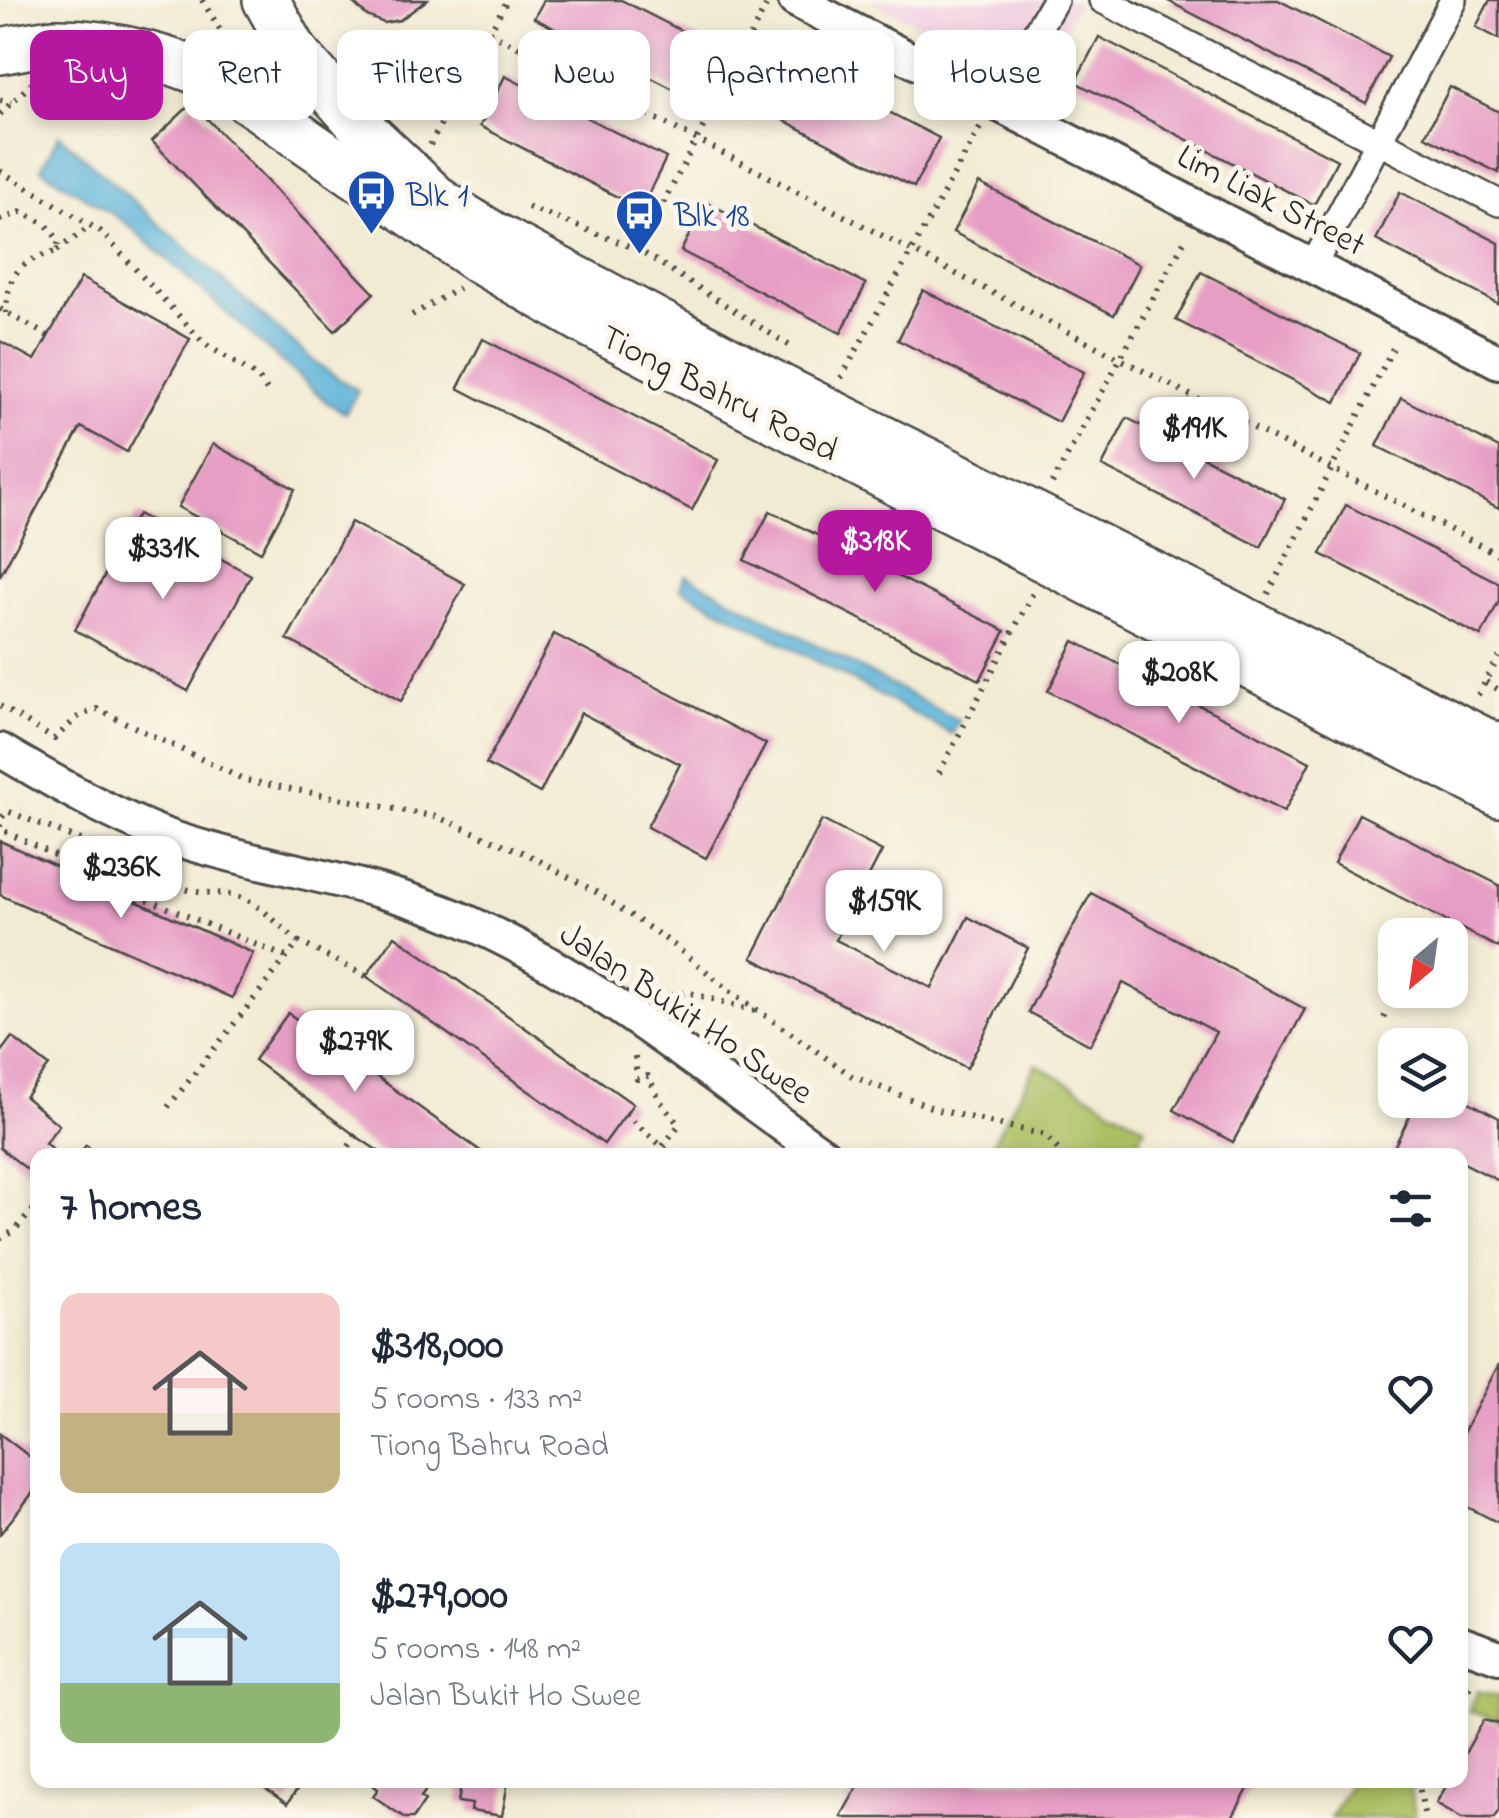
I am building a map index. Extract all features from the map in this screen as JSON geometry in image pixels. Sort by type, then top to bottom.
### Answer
[{"type":"main road","name":"Tiong Bahru Road","points":[[266,0],[295,52],[368,134],[439,202],[543,261],[841,391],[1048,493],[1252,624],[1499,748]]},
{"type":"main road","name":"Tiong Bahru Road","points":[[0,51],[55,42],[122,49],[202,71],[478,260],[586,322],[1499,794]]},
{"type":"street","name":"Lim Liak Street","points":[[795,0],[914,62]]},
{"type":"street","points":[[1037,30],[1055,0]]},
{"type":"street","points":[[1102,0],[1499,202]]},
{"type":"street","points":[[1314,264],[1453,0]]},
{"type":"street","name":"Lim Liak Street","points":[[1026,120],[1314,264],[1499,362]]},
{"type":"street","name":"Jalan Bukit Ho Swee","points":[[0,750],[56,783],[173,838],[377,889],[516,944],[634,1029],[813,1148]]},
{"type":"street","points":[[1468,1646],[1499,1657]]},
{"type":"path","points":[[202,0],[220,30]]},
{"type":"path","points":[[490,30],[506,0]]},
{"type":"path","points":[[639,250],[769,0]]},
{"type":"path","points":[[498,37],[1499,555]]},
{"type":"path","points":[[0,114],[30,84]]},
{"type":"path","points":[[0,100],[9,105]]},
{"type":"path","points":[[430,145],[443,120]]},
{"type":"path","points":[[841,391],[912,251],[985,120]]},
{"type":"path","points":[[416,131],[444,156]]},
{"type":"path","points":[[0,171],[100,232],[205,344],[258,377],[270,395]]},
{"type":"path","points":[[510,200],[639,250],[790,346]]},
{"type":"path","points":[[1048,493],[1202,209]]},
{"type":"path","points":[[0,220],[21,212],[46,224],[59,240],[56,251]]},
{"type":"path","points":[[48,336],[3,311],[7,290],[18,269],[36,257],[56,251],[91,226]]},
{"type":"path","points":[[1252,624],[1410,314]]},
{"type":"path","points":[[939,773],[1049,562]]},
{"type":"path","points":[[1486,682],[1499,690]]},
{"type":"path","points":[[0,706],[54,740],[79,716],[98,710],[245,780],[437,818],[529,855],[596,892],[670,942],[761,1013],[852,1076],[938,1110],[1045,1136],[1056,1148]]},
{"type":"path","points":[[123,857],[7,811],[0,820],[0,830],[144,898],[286,957]]},
{"type":"path","points":[[169,856],[168,879],[180,888],[244,898],[299,942],[366,976]]},
{"type":"path","points":[[168,1106],[299,942]]},
{"type":"path","points":[[625,1114],[662,1146],[679,1125],[648,1076],[637,1079],[634,1029],[666,995],[687,992],[761,1013]]},
{"type":"path","points":[[1384,1018],[1388,1010]]},
{"type":"path","points":[[347,1148],[356,1136]]},
{"type":"path","points":[[0,1240],[30,1214]]},
{"type":"path","points":[[1468,1692],[1473,1682]]},
{"type":"path","points":[[1419,1788],[1425,1818]]},
{"type":"shaded area","points":[[870,0],[1079,0],[1064,30],[928,30]]},
{"type":"green space","points":[[1036,1064],[1145,1127],[1134,1148],[990,1148]]},
{"type":"green space","points":[[1478,1691],[1499,1697],[1499,1721],[1469,1711]]},
{"type":"green space","points":[[1347,1788],[1411,1788],[1416,1818],[1330,1818]]},
{"type":"water","points":[[59,135],[318,365],[358,391],[345,413],[328,403],[125,222],[41,169]]},
{"type":"water","points":[[686,575],[959,721],[952,734],[680,588]]},
{"type":"building","points":[[350,0],[427,0],[400,20],[384,23],[367,16]]},
{"type":"building","points":[[544,0],[621,0],[680,30],[670,30],[670,87],[650,77],[650,30],[558,30],[534,18]]},
{"type":"building","points":[[1166,0],[1278,0],[1389,57],[1366,103]]},
{"type":"building","points":[[1490,0],[1499,0],[1499,39],[1476,27]]},
{"type":"building","points":[[1099,37],[1337,160],[1314,205],[1076,80]]},
{"type":"building","points":[[505,76],[518,83],[518,120],[591,120],[666,158],[641,209],[480,126],[483,120],[498,120],[498,90]]},
{"type":"building","points":[[1450,87],[1499,112],[1499,173],[1425,136]]},
{"type":"building","points":[[183,112],[183,120],[208,120],[374,293],[335,331],[152,141]]},
{"type":"building","points":[[894,115],[939,138],[914,187],[783,120],[894,120]]},
{"type":"building","points":[[979,183],[1140,265],[1114,315],[953,232]]},
{"type":"building","points":[[1400,192],[1499,243],[1499,304],[1376,240]]},
{"type":"building","points":[[706,202],[866,284],[841,333],[681,251]]},
{"type":"building","points":[[1201,272],[1360,353],[1336,402],[1176,320]]},
{"type":"building","points":[[81,278],[190,339],[127,452],[81,427],[0,576],[0,341],[35,360]]},
{"type":"building","points":[[923,290],[1084,372],[1058,422],[898,340]]},
{"type":"building","points":[[483,339],[718,460],[692,510],[458,388]]},
{"type":"building","points":[[1401,398],[1499,448],[1499,508],[1377,446]]},
{"type":"building","points":[[1127,418],[1285,499],[1261,547],[1102,466]]},
{"type":"building","points":[[213,444],[295,489],[261,552],[178,507]]},
{"type":"building","points":[[1346,505],[1499,583],[1499,601],[1481,636],[1321,554]]},
{"type":"building","points":[[770,511],[1005,631],[980,680],[744,560]]},
{"type":"building","points":[[138,514],[251,575],[188,691],[75,630]]},
{"type":"building","points":[[351,522],[465,584],[401,701],[287,639]]},
{"type":"building","points":[[554,634],[766,744],[706,858],[647,827],[680,764],[581,713],[540,793],[486,764]]},
{"type":"building","points":[[1074,641],[1310,762],[1284,812],[1048,691]]},
{"type":"building","points":[[1359,814],[1499,885],[1499,948],[1468,932],[1468,918],[1441,918],[1334,863]]},
{"type":"building","points":[[822,820],[882,851],[836,940],[932,988],[968,917],[1028,948],[967,1068],[752,958]]},
{"type":"building","points":[[0,841],[253,953],[232,998],[0,895]]},
{"type":"building","points":[[1091,893],[1305,1009],[1233,1142],[1174,1110],[1216,1032],[1123,983],[1090,1045],[1028,1012]]},
{"type":"building","points":[[395,936],[633,1104],[604,1144],[366,976]]},
{"type":"building","points":[[288,1013],[476,1148],[374,1148],[254,1060]]},
{"type":"building","points":[[12,1037],[49,1066],[25,1097],[59,1125],[45,1143],[51,1148],[30,1148],[30,1172],[0,1148],[0,1053]]},
{"type":"building","points":[[1468,1102],[1499,1118],[1499,1181],[1468,1165],[1468,1148],[1394,1148],[1409,1118],[1468,1118]]},
{"type":"building","points":[[1499,1364],[1499,1523],[1468,1507],[1468,1424]]},
{"type":"building","points":[[0,1434],[30,1457],[30,1496],[0,1534]]},
{"type":"building","points":[[1484,1720],[1499,1724],[1499,1810],[1494,1818],[1462,1818],[1436,1803],[1445,1788],[1468,1788],[1468,1748]]},
{"type":"building","points":[[264,1788],[298,1788],[287,1804]]},
{"type":"building","points":[[427,1788],[421,1797],[425,1800],[413,1818],[405,1818],[373,1796],[378,1789]]},
{"type":"building","points":[[461,1788],[507,1788],[502,1816],[471,1811],[472,1804],[458,1802]]},
{"type":"building","points":[[857,1788],[1249,1788],[1232,1818],[841,1816]]},
{"type":"place","name":"Blk 1","points":[[371,236]]},
{"type":"place","name":"Blk 18","points":[[639,256]]}]
